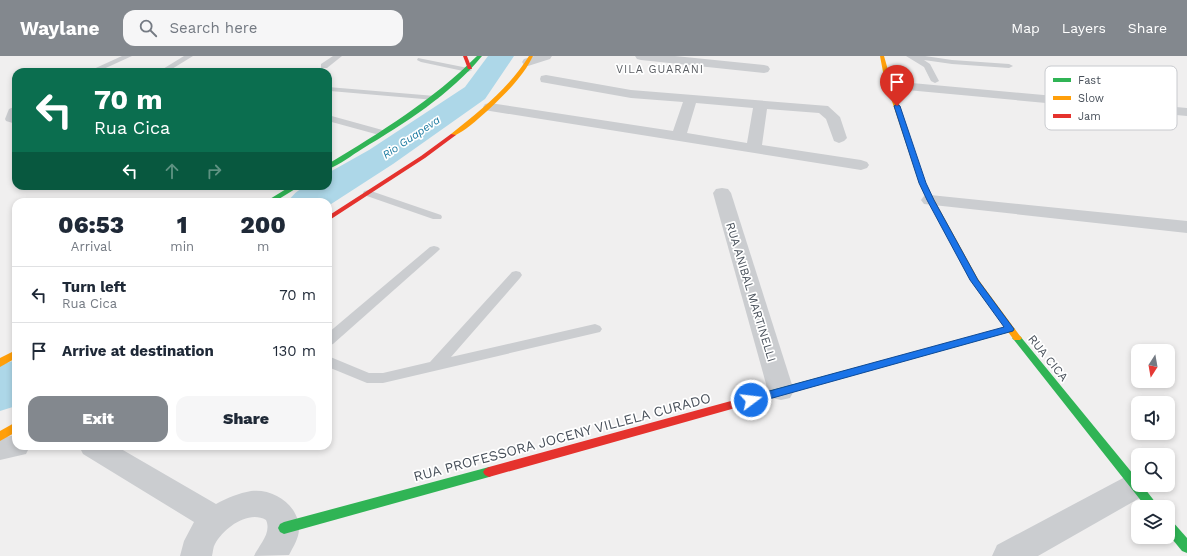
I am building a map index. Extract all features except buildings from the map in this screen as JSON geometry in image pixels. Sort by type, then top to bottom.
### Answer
[{"type":"street","points":[[465,56],[469,69]]},
{"type":"street","points":[[332,165],[435,98],[469,69],[480,56]]},
{"type":"street","points":[[332,216],[442,143],[490,107],[530,59],[546,56]]},
{"type":"street","points":[[641,56],[662,57],[764,69]]},
{"type":"street","points":[[761,85],[767,56]]},
{"type":"street","name":"RUA CICA","points":[[882,56],[922,183],[974,280],[1010,329],[1144,497]]},
{"type":"street","points":[[546,79],[623,93],[823,109],[833,117],[839,138]]},
{"type":"street","points":[[890,84],[1045,99]]},
{"type":"street","points":[[679,136],[691,98]]},
{"type":"street","points":[[754,148],[761,104]]},
{"type":"street","points":[[490,107],[861,165]]},
{"type":"street","points":[[1177,111],[1187,112]]},
{"type":"street","points":[[276,198],[289,190]]},
{"type":"street","name":"RUA ANIBAL MARTINELLI","points":[[722,193],[781,391]]},
{"type":"street","points":[[930,200],[1187,227]]},
{"type":"street","name":"RUA PROFESSORA JOCENY VILLELA CURADO","points":[[284,528],[1010,329]]},
{"type":"street","points":[[1,360],[12,356]]},
{"type":"street","points":[[0,437],[12,429]]},
{"type":"street","points":[[0,449],[12,447]]},
{"type":"street","points":[[100,450],[215,519]]},
{"type":"street","points":[[1008,556],[1144,497]]},
{"type":"street","points":[[196,556],[196,547],[203,532],[215,519],[230,510],[241,506],[261,504],[274,508],[281,516],[284,528],[282,538],[270,556]]},
{"type":"street","points":[[1175,533],[1187,547]]},
{"type":"lane","points":[[100,68],[128,56]]},
{"type":"lane","points":[[169,68],[189,56]]},
{"type":"lane","points":[[324,66],[338,56]]},
{"type":"lane","points":[[912,56],[1009,66]]},
{"type":"lane","points":[[912,56],[927,66],[935,81]]},
{"type":"lane","points":[[421,60],[469,69]]},
{"type":"lane","points":[[332,89],[435,98]]},
{"type":"lane","points":[[12,111],[9,119],[12,120]]},
{"type":"lane","points":[[332,119],[383,133]]},
{"type":"lane","points":[[368,193],[437,217]]},
{"type":"lane","points":[[332,338],[434,250]]},
{"type":"lane","points":[[435,366],[516,275]]},
{"type":"lane","points":[[332,363],[367,378],[383,378],[595,329]]},
{"type":"waterway","name":"Rio Guapeva","points":[[332,187],[381,157],[475,93],[501,56]]},
{"type":"waterway","name":"Rio Guapeva","points":[[314,198],[327,190]]},
{"type":"waterway","name":"Rio Guapeva","points":[[0,390],[12,382]]},
{"type":"traffic: fast","points":[[332,165],[408,117],[446,89],[480,56]]},
{"type":"traffic: fast","points":[[276,198],[289,190]]},
{"type":"traffic: fast","points":[[742,402],[1010,329]]},
{"type":"traffic: fast","points":[[1017,338],[1147,500]]},
{"type":"traffic: fast","points":[[284,528],[489,472]]},
{"type":"traffic: fast","points":[[1175,533],[1187,547]]},
{"type":"traffic: slow","points":[[453,135],[485,109],[506,89],[516,78],[531,56]]},
{"type":"traffic: slow","points":[[882,56],[887,77],[922,183],[974,280],[1017,338]]},
{"type":"traffic: slow","points":[[0,363],[12,356]]},
{"type":"traffic: slow","points":[[0,437],[12,429]]},
{"type":"traffic: jam","points":[[465,56],[470,68]]},
{"type":"traffic: jam","points":[[332,216],[423,157],[453,135]]},
{"type":"traffic: jam","points":[[489,472],[742,402]]},
{"type":"district","name":"VILA GUARANI","points":[[660,69]]},
{"type":"route","points":[[751,400],[1010,329],[974,280],[930,200],[922,183],[897,106]]}]
